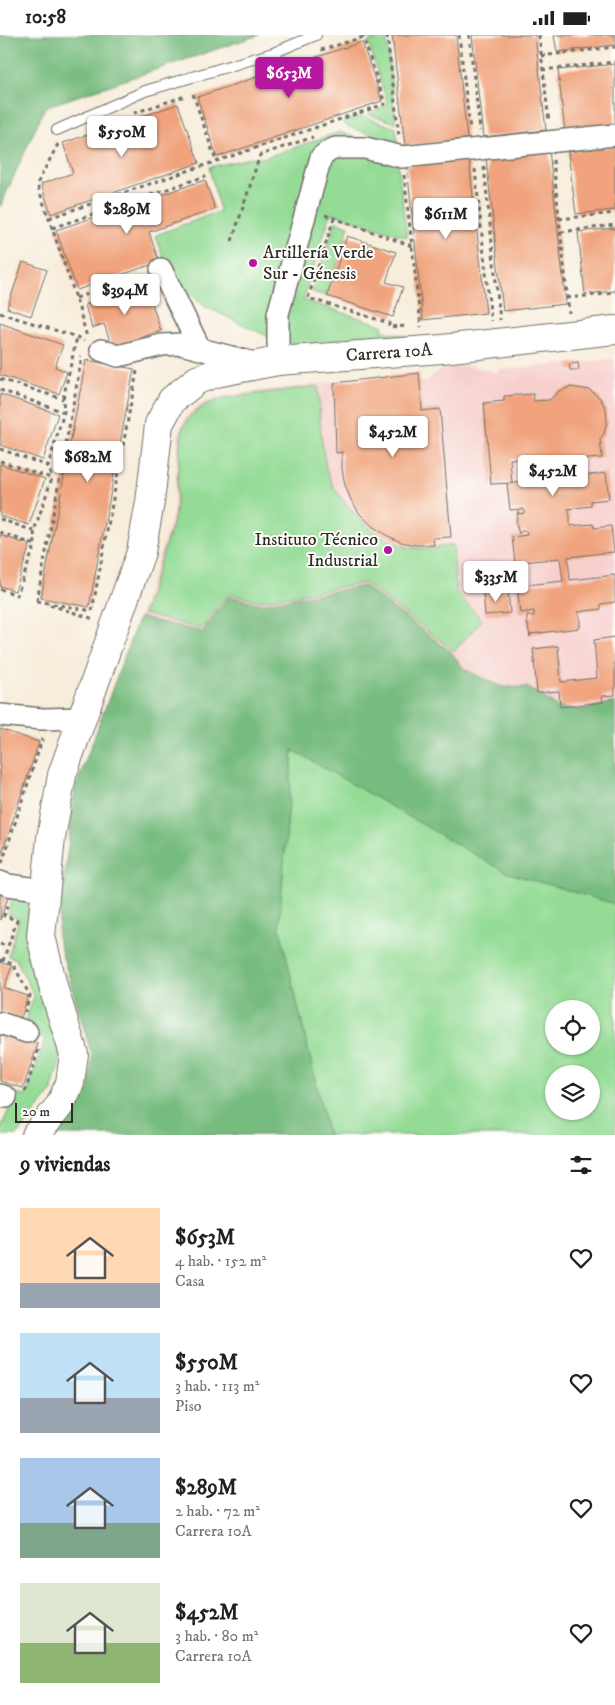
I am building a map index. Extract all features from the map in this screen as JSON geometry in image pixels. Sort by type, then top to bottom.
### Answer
[{"type":"street","points":[[103,350],[181,344],[269,363],[278,314],[321,157],[336,148],[365,148],[402,157],[615,135]]},
{"type":"street","points":[[161,269],[200,349]]},
{"type":"street","name":"Carrera 10A","points":[[82,718],[141,552],[150,502],[159,424],[172,400],[197,380],[216,373],[269,363],[442,349],[615,329]]},
{"type":"street","points":[[0,715],[42,719],[82,718],[62,775],[51,838],[41,936],[54,990],[74,1054],[70,1083],[60,1105],[36,1135]]},
{"type":"street","points":[[0,882],[8,885],[45,890]]},
{"type":"street","points":[[0,1023],[34,1037]]},
{"type":"lane","points":[[57,130],[145,91],[272,53],[316,35]]},
{"type":"path","points":[[49,218],[385,103],[363,36],[370,35]]},
{"type":"path","points":[[387,35],[422,331]]},
{"type":"path","points":[[459,35],[501,323]]},
{"type":"path","points":[[469,35],[491,325]]},
{"type":"path","points":[[539,35],[569,317]]},
{"type":"path","points":[[541,55],[615,47]]},
{"type":"path","points":[[542,70],[615,61]]},
{"type":"path","points":[[193,94],[216,161]]},
{"type":"path","points":[[337,120],[340,128]]},
{"type":"path","points":[[50,161],[37,184],[76,298],[103,350]]},
{"type":"path","points":[[52,228],[206,176]]},
{"type":"path","points":[[320,213],[412,246]]},
{"type":"path","points":[[559,219],[615,213]]},
{"type":"path","points":[[334,218],[308,298],[389,323],[389,327],[421,325]]},
{"type":"path","points":[[561,232],[615,225]]},
{"type":"path","points":[[76,298],[161,269]]},
{"type":"path","points":[[567,298],[615,293]]},
{"type":"path","points":[[0,313],[77,337],[63,399],[64,412],[48,466],[52,478],[34,531],[36,545],[17,595],[0,589]]},
{"type":"path","points":[[103,350],[138,366],[92,611],[37,601],[83,354],[103,350]]},
{"type":"path","points":[[0,379],[63,399]]},
{"type":"path","points":[[0,391],[64,412]]},
{"type":"path","points":[[0,449],[48,466]]},
{"type":"path","points":[[0,461],[52,478]]},
{"type":"path","points":[[0,519],[34,531]]},
{"type":"path","points":[[0,532],[36,545]]},
{"type":"path","points":[[37,601],[94,619]]},
{"type":"path","points":[[0,868],[42,740]]},
{"type":"path","points":[[9,901],[4,916],[17,920],[2,960],[13,964],[30,996]]},
{"type":"path","points":[[0,944],[7,946]]},
{"type":"path","points":[[10,1095],[34,1037]]},
{"type":"shaded area","name":"Instituto Técnico Industrial","points":[[615,359],[615,702],[581,710],[560,708],[527,687],[502,687],[464,669],[451,652],[364,586],[261,604],[230,596],[202,632],[139,617],[173,514],[178,435],[189,413],[204,402],[224,395],[420,372],[421,382],[426,382],[437,372],[462,366],[470,366],[498,373],[498,370]]},
{"type":"green space","points":[[0,35],[259,35],[45,107],[0,207]]},
{"type":"green space","points":[[386,36],[396,123],[368,114],[388,105],[368,42]]},
{"type":"green space","points":[[362,116],[396,128],[398,143],[346,126],[343,121]]},
{"type":"green space","points":[[340,132],[396,151],[407,237],[331,213],[303,300],[382,325],[383,331],[410,337],[298,351],[204,306],[167,272],[156,235],[220,211],[209,167],[255,157],[264,158]]},
{"type":"green space","points":[[336,221],[349,226],[327,296],[312,292]]},
{"type":"green space","points":[[318,386],[321,437],[326,467],[330,479],[344,502],[365,524],[377,533],[400,545],[433,548],[453,545],[456,592],[482,620],[454,651],[364,583],[260,601],[229,593],[201,629],[143,614],[175,515],[180,443],[183,427],[191,415],[205,405],[224,398]]},
{"type":"green space","points":[[364,586],[451,652],[464,669],[502,687],[527,687],[560,708],[581,710],[615,702],[615,904],[505,872],[293,750],[279,925],[328,1135],[56,1135],[89,1090],[92,1056],[57,937],[75,789],[139,617],[202,632],[229,596],[261,604]]},
{"type":"green space","points":[[293,750],[615,899],[615,1135],[328,1135],[279,925]]},
{"type":"green space","points":[[15,888],[29,890],[27,958],[57,1035],[60,1053],[51,1092],[17,1135],[0,1135],[15,1094],[26,1096],[45,1039],[23,1029],[34,996],[16,959],[8,956],[19,919],[8,914]]},
{"type":"building","points":[[392,35],[456,35],[467,139],[405,146]]},
{"type":"building","points":[[472,35],[535,35],[546,130],[483,137]]},
{"type":"building","points":[[554,35],[615,35],[615,45],[557,52]]},
{"type":"building","points":[[362,42],[382,101],[217,157],[197,97]]},
{"type":"building","points":[[615,64],[615,127],[565,132],[558,70]]},
{"type":"building","points":[[178,104],[199,163],[51,214],[41,184],[73,173],[63,143]]},
{"type":"building","points":[[615,146],[615,210],[576,214],[568,152]]},
{"type":"building","points":[[549,150],[566,304],[503,311],[486,157]]},
{"type":"building","points":[[469,159],[486,313],[423,320],[407,166]]},
{"type":"building","points":[[205,180],[215,209],[149,232],[159,262],[77,290],[56,230]]},
{"type":"building","points":[[615,228],[615,291],[585,294],[578,232]]},
{"type":"building","points":[[347,236],[396,252],[386,282],[403,287],[393,317],[327,296]]},
{"type":"building","points":[[23,262],[47,270],[31,316],[7,308]]},
{"type":"building","points":[[146,285],[161,331],[112,347],[104,324],[92,328],[85,305]]},
{"type":"building","points":[[0,323],[63,345],[55,367],[67,372],[59,394],[0,375]]},
{"type":"building","points":[[86,360],[134,369],[89,607],[41,598]]},
{"type":"building","points":[[578,363],[579,370],[570,370],[569,364]]},
{"type":"building","points":[[419,373],[422,411],[440,409],[451,537],[433,538],[434,545],[417,545],[401,542],[372,526],[360,514],[351,500],[345,485],[342,469],[342,452],[336,453],[334,383]]},
{"type":"building","points":[[571,387],[590,390],[600,398],[606,409],[607,422],[604,434],[600,439],[602,458],[562,461],[564,478],[606,473],[609,499],[591,501],[591,506],[568,509],[570,526],[593,524],[594,528],[611,526],[614,552],[568,557],[570,580],[615,575],[615,602],[601,604],[601,609],[578,612],[580,628],[531,634],[530,637],[527,620],[528,614],[529,616],[534,616],[534,611],[520,613],[517,586],[563,581],[560,558],[515,563],[512,537],[527,535],[526,531],[521,531],[519,534],[516,523],[518,511],[519,514],[524,513],[524,509],[510,510],[507,484],[549,479],[547,462],[543,469],[539,471],[534,469],[532,464],[533,459],[536,457],[510,459],[512,483],[491,484],[484,403],[504,401],[504,396],[533,394],[534,401],[549,400],[559,391]]},
{"type":"building","points":[[0,394],[58,414],[43,460],[0,445]]},
{"type":"building","points":[[0,464],[45,479],[29,525],[0,516]]},
{"type":"building","points":[[0,535],[30,545],[15,591],[0,586]]},
{"type":"building","points":[[508,590],[510,613],[485,615],[483,592]]},
{"type":"building","points":[[615,637],[615,695],[602,696],[603,702],[560,707],[559,691],[537,693],[533,649],[558,646],[561,682],[597,678],[594,640]]},
{"type":"building","points":[[0,729],[39,742],[0,859]]},
{"type":"building","points":[[0,892],[9,895],[0,920]]},
{"type":"building","points":[[0,962],[12,966],[4,988],[28,996],[21,1018],[0,1011]]},
{"type":"building","points":[[0,1032],[38,1044],[23,1088],[0,1081]]},
{"type":"place","name":"Artillería Verde Sur - Génesis","points":[[253,263]]},
{"type":"place","name":"Instituto Técnico Industrial","points":[[388,550]]}]
